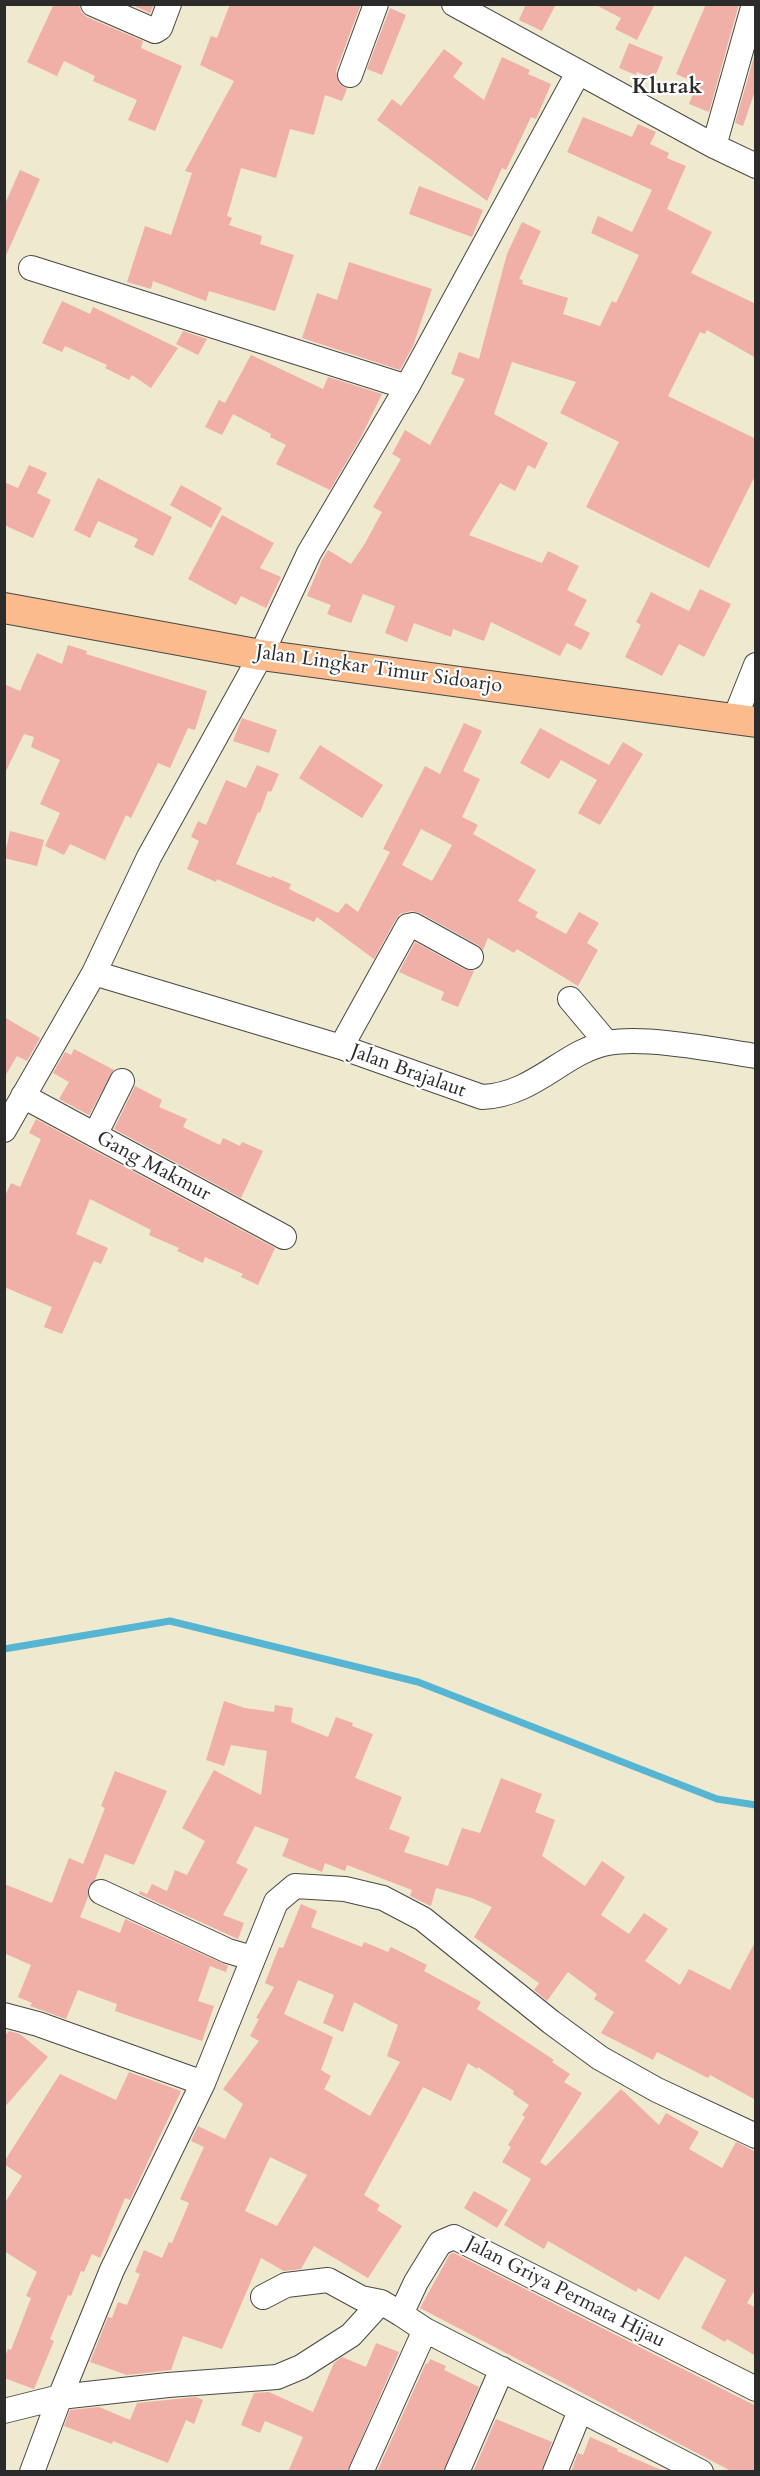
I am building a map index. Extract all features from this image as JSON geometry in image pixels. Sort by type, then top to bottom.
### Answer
[{"type":"main road","name":"Jalan Lingkar Timur Sidoarjo","points":[[4,608],[261,655],[745,721]]},
{"type":"street","points":[[93,4],[155,31],[160,28],[169,4]]},
{"type":"street","points":[[350,75],[376,4]]},
{"type":"street","points":[[454,4],[714,146],[756,166]]},
{"type":"street","points":[[714,146],[754,4]]},
{"type":"street","points":[[4,1130],[89,982],[149,857],[261,655],[309,553],[407,387],[578,73]]},
{"type":"street","points":[[31,268],[407,387]]},
{"type":"street","points":[[745,721],[754,670]]},
{"type":"street","points":[[341,1047],[408,926],[413,926],[471,957]]},
{"type":"street","name":"Jalan Brajalaut","points":[[89,982],[341,1047],[482,1097],[505,1094],[526,1085],[586,1051],[608,1043],[643,1041],[756,1056]]},
{"type":"street","points":[[570,999],[608,1043]]},
{"type":"street","points":[[95,1135],[122,1081]]},
{"type":"street","name":"Gang Makmur","points":[[23,1096],[284,1237]]},
{"type":"street","points":[[32,2472],[112,2270],[203,2083],[276,1902],[295,1886],[345,1889],[383,1898],[423,1919],[542,2015],[600,2058],[657,2090],[756,2136]]},
{"type":"street","points":[[101,1892],[228,1952],[252,1958]]},
{"type":"street","points":[[4,2015],[38,2024],[203,2083]]},
{"type":"street","name":"Jalan Griya Permata Hijau","points":[[4,2411],[60,2397],[168,2385],[277,2377],[301,2367],[351,2335],[374,2302],[416,2282],[440,2243],[454,2237],[756,2389]]},
{"type":"street","points":[[263,2297],[286,2285],[328,2280],[694,2470]]},
{"type":"street","points":[[361,2472],[425,2330]]},
{"type":"street","points":[[458,2472],[502,2369]]},
{"type":"street","points":[[555,2472],[580,2411]]},
{"type":"building","points":[[54,4],[79,6],[87,17],[143,41],[141,48],[182,66],[155,131],[128,120],[137,100],[93,81],[95,76],[64,61],[57,76],[27,62]]},
{"type":"building","points":[[130,4],[154,4],[150,13]]},
{"type":"building","points":[[230,4],[361,4],[336,71],[339,84],[347,89],[342,101],[325,95],[314,135],[290,129],[276,178],[241,168],[227,216],[232,218],[229,225],[262,236],[260,244],[294,255],[275,311],[209,291],[206,301],[153,281],[151,289],[127,282],[145,226],[171,235],[192,173],[185,171],[234,81],[200,65],[211,36],[217,38]]},
{"type":"building","points":[[526,4],[556,4],[542,31],[519,20]]},
{"type":"building","points":[[594,4],[655,4],[637,40],[615,29],[621,18]]},
{"type":"building","points":[[706,4],[739,4],[709,112],[689,104],[697,83],[676,74]]},
{"type":"building","points":[[390,8],[406,15],[382,75],[367,69]]},
{"type":"building","points":[[629,43],[663,57],[654,79],[619,68]]},
{"type":"building","points":[[444,49],[463,63],[453,77],[484,100],[502,57],[530,70],[528,74],[551,84],[536,119],[531,117],[506,170],[502,168],[487,201],[377,120],[392,99],[401,106]]},
{"type":"building","points":[[754,57],[756,88],[743,126],[735,123]]},
{"type":"building","points":[[583,117],[632,137],[638,124],[656,132],[650,144],[669,153],[667,158],[686,166],[667,209],[712,232],[691,273],[756,304],[756,358],[707,330],[705,334],[700,332],[668,396],[756,439],[756,474],[709,568],[586,507],[619,442],[560,413],[576,382],[512,362],[494,414],[548,443],[535,469],[528,465],[515,491],[500,483],[469,535],[542,563],[548,551],[579,566],[567,590],[587,600],[574,625],[590,633],[581,650],[567,643],[560,656],[491,622],[484,641],[453,629],[451,637],[414,623],[407,642],[385,633],[395,606],[363,594],[351,623],[327,614],[331,605],[307,596],[322,560],[328,550],[351,564],[364,545],[382,512],[373,507],[401,459],[392,454],[405,430],[430,445],[465,379],[451,374],[459,352],[479,359],[507,254],[522,222],[541,231],[519,279],[523,280],[522,284],[568,298],[563,314],[600,326],[612,301],[616,303],[639,255],[591,233],[598,216],[632,232],[652,190],[567,152]]},
{"type":"building","points":[[20,170],[40,179],[4,260],[4,206]]},
{"type":"building","points":[[419,186],[483,210],[472,237],[409,214]]},
{"type":"building","points":[[349,262],[432,289],[413,346],[400,370],[302,338],[317,293],[337,300]]},
{"type":"building","points":[[62,301],[90,314],[93,307],[178,348],[151,388],[132,375],[129,380],[105,368],[107,365],[65,346],[62,352],[42,343]]},
{"type":"building","points":[[183,331],[207,339],[198,355],[176,344]]},
{"type":"building","points":[[251,355],[323,389],[328,377],[382,394],[361,437],[330,490],[276,464],[286,445],[270,437],[271,434],[233,414],[222,435],[205,427],[219,400],[225,403]]},
{"type":"building","points":[[29,465],[47,473],[37,493],[51,500],[33,538],[4,525],[4,482],[18,488]]},
{"type":"building","points":[[98,478],[172,517],[153,556],[134,547],[138,539],[98,521],[90,538],[74,530]]},
{"type":"building","points":[[181,485],[222,508],[211,528],[170,505]]},
{"type":"building","points":[[222,515],[274,543],[260,568],[281,577],[266,608],[241,596],[236,605],[188,579]]},
{"type":"building","points":[[700,589],[731,604],[704,657],[679,644],[662,676],[625,657],[641,625],[636,622],[651,592],[689,611]]},
{"type":"building","points":[[68,645],[87,651],[86,654],[207,691],[195,730],[188,728],[170,768],[158,763],[131,818],[126,815],[105,860],[70,844],[64,855],[45,846],[60,813],[40,804],[60,760],[31,747],[34,737],[24,734],[4,775],[4,684],[20,691],[37,653],[62,664]]},
{"type":"building","points":[[242,718],[277,730],[269,753],[233,741]]},
{"type":"building","points":[[464,723],[482,731],[463,771],[480,779],[462,817],[478,825],[473,834],[536,870],[518,901],[538,912],[535,917],[566,934],[579,912],[599,923],[587,943],[598,950],[578,986],[517,949],[514,953],[488,938],[483,950],[420,913],[411,911],[400,914],[396,919],[374,959],[317,917],[314,922],[217,879],[216,882],[187,869],[199,841],[191,837],[198,821],[206,825],[226,780],[246,788],[257,765],[279,774],[271,792],[268,791],[236,864],[291,884],[289,889],[338,913],[346,903],[358,912],[390,852],[383,849],[425,766],[440,774]],"holes":[[[421,829],[452,845],[432,881],[402,865]]]},
{"type":"building","points":[[540,728],[609,765],[623,742],[643,754],[600,825],[578,813],[597,780],[561,760],[549,779],[520,763]]},
{"type":"building","points":[[320,745],[383,785],[362,818],[299,778]]},
{"type":"building","points":[[10,831],[44,840],[37,866],[4,858]]},
{"type":"building","points":[[415,942],[464,969],[474,971],[458,1007],[441,1000],[444,992],[399,972]]},
{"type":"building","points":[[4,1017],[40,1038],[27,1061],[17,1056],[4,1078]]},
{"type":"building","points":[[74,1049],[114,1070],[89,1115],[59,1099],[69,1082],[53,1073],[65,1052],[71,1055]]},
{"type":"building","points":[[135,1086],[162,1100],[159,1107],[187,1119],[183,1127],[220,1145],[223,1138],[240,1146],[242,1142],[263,1151],[241,1198],[114,1129]]},
{"type":"building","points":[[36,1119],[275,1248],[258,1285],[241,1277],[243,1274],[205,1257],[203,1263],[177,1251],[179,1248],[149,1235],[151,1230],[90,1199],[76,1234],[108,1248],[101,1264],[94,1261],[62,1334],[44,1327],[52,1307],[4,1287],[4,1198],[11,1183],[20,1187],[41,1139],[29,1133]]},
{"type":"building","points":[[224,1701],[245,1708],[274,1712],[275,1705],[293,1708],[291,1722],[328,1737],[336,1717],[373,1734],[355,1778],[402,1797],[389,1829],[410,1837],[404,1852],[448,1866],[462,1828],[480,1833],[501,1778],[542,1794],[535,1812],[555,1820],[542,1856],[585,1886],[602,1861],[625,1877],[601,1915],[629,1934],[644,1913],[668,1929],[645,1961],[680,1985],[689,1969],[730,1990],[756,1940],[756,2100],[710,2075],[708,2078],[657,2052],[653,2060],[601,2033],[614,2012],[594,1999],[597,1994],[568,1972],[547,2001],[534,1990],[539,1983],[474,1937],[492,1907],[472,1898],[436,1888],[431,1906],[410,1896],[412,1890],[347,1865],[345,1871],[325,1863],[322,1872],[282,1856],[289,1839],[255,1826],[236,1863],[248,1869],[223,1915],[244,1923],[238,1939],[139,1894],[140,1891],[147,1894],[152,1884],[167,1891],[175,1870],[187,1875],[205,1841],[182,1828],[214,1770],[261,1795],[267,1751],[231,1745],[224,1766],[206,1760]]},
{"type":"building","points":[[115,1771],[167,1791],[134,1865],[105,1854],[95,1880],[88,1887],[88,1897],[80,1917],[120,1933],[125,1919],[228,1966],[226,1972],[210,1966],[198,2001],[214,2006],[202,2041],[115,2011],[117,2004],[78,1990],[66,2019],[30,2006],[32,2003],[18,1997],[31,1965],[4,1953],[4,1884],[52,1903],[69,1858],[83,1864],[105,1808],[101,1806]]},
{"type":"building","points":[[301,1904],[317,1911],[311,1927],[362,1947],[364,1942],[388,1952],[391,1947],[427,1965],[424,1971],[481,2002],[477,2009],[554,2060],[552,2062],[570,2074],[564,2082],[582,2093],[540,2162],[546,2166],[621,2089],[659,2125],[666,2113],[699,2132],[689,2149],[722,2168],[736,2142],[756,2152],[756,2288],[747,2303],[756,2308],[756,2356],[727,2339],[725,2342],[701,2328],[726,2280],[685,2256],[659,2300],[638,2288],[636,2292],[548,2241],[544,2249],[504,2225],[531,2179],[502,2162],[511,2147],[508,2145],[525,2117],[522,2115],[529,2105],[513,2094],[514,2091],[468,2063],[451,2101],[423,2087],[364,2195],[380,2205],[377,2210],[402,2226],[368,2278],[314,2246],[301,2269],[284,2271],[261,2258],[222,2349],[183,2336],[171,2370],[127,2375],[90,2362],[108,2317],[112,2318],[118,2302],[127,2305],[140,2274],[135,2272],[144,2250],[162,2258],[169,2242],[172,2243],[189,2203],[180,2199],[204,2147],[191,2141],[198,2126],[225,2139],[243,2104],[223,2089],[259,2041],[250,2036],[259,2019],[256,2018],[274,1987],[265,1983],[279,1947],[283,1948]],"holes":[[[298,1980],[334,1995],[323,2023],[343,2032],[354,2002],[398,2025],[387,2056],[400,2062],[370,2116],[324,2089],[331,2076],[321,2070],[333,2037],[284,2014]],[[270,2157],[307,2175],[277,2226],[245,2211]]]},
{"type":"building","points":[[9,2031],[20,2034],[48,2057],[4,2108],[4,2037]]},
{"type":"building","points":[[129,2072],[181,2091],[130,2200],[125,2198],[100,2258],[92,2254],[84,2272],[81,2271],[71,2296],[68,2295],[50,2339],[54,2341],[34,2389],[4,2378],[4,2359],[8,2349],[11,2350],[31,2298],[26,2296],[37,2272],[4,2251],[4,2204],[22,2176],[4,2162],[60,2074],[116,2100]]},
{"type":"building","points":[[474,2191],[508,2210],[497,2228],[464,2208]]},
{"type":"building","points":[[454,2253],[756,2406],[756,2472],[733,2472],[420,2308],[450,2254]]},
{"type":"building","points":[[376,2343],[399,2352],[347,2472],[288,2472],[303,2437],[265,2421],[260,2433],[241,2425],[254,2393],[269,2392],[313,2412],[334,2363],[342,2357],[366,2367]]},
{"type":"building","points":[[430,2359],[446,2366],[444,2370],[479,2387],[443,2472],[377,2472],[426,2363],[428,2364]]},
{"type":"building","points":[[196,2397],[203,2400],[194,2424],[186,2420],[168,2463],[113,2441],[112,2444],[64,2426],[70,2410],[99,2407],[130,2420],[137,2403]]},
{"type":"building","points":[[496,2419],[552,2442],[541,2472],[473,2472]]},
{"type":"building","points":[[590,2437],[666,2472],[571,2472],[578,2453],[583,2455]]},
{"type":"waterway","points":[[4,1649],[170,1621],[418,1682],[717,1799],[756,1805]]},
{"type":"district","name":"Klurak","points":[[667,88]]}]
